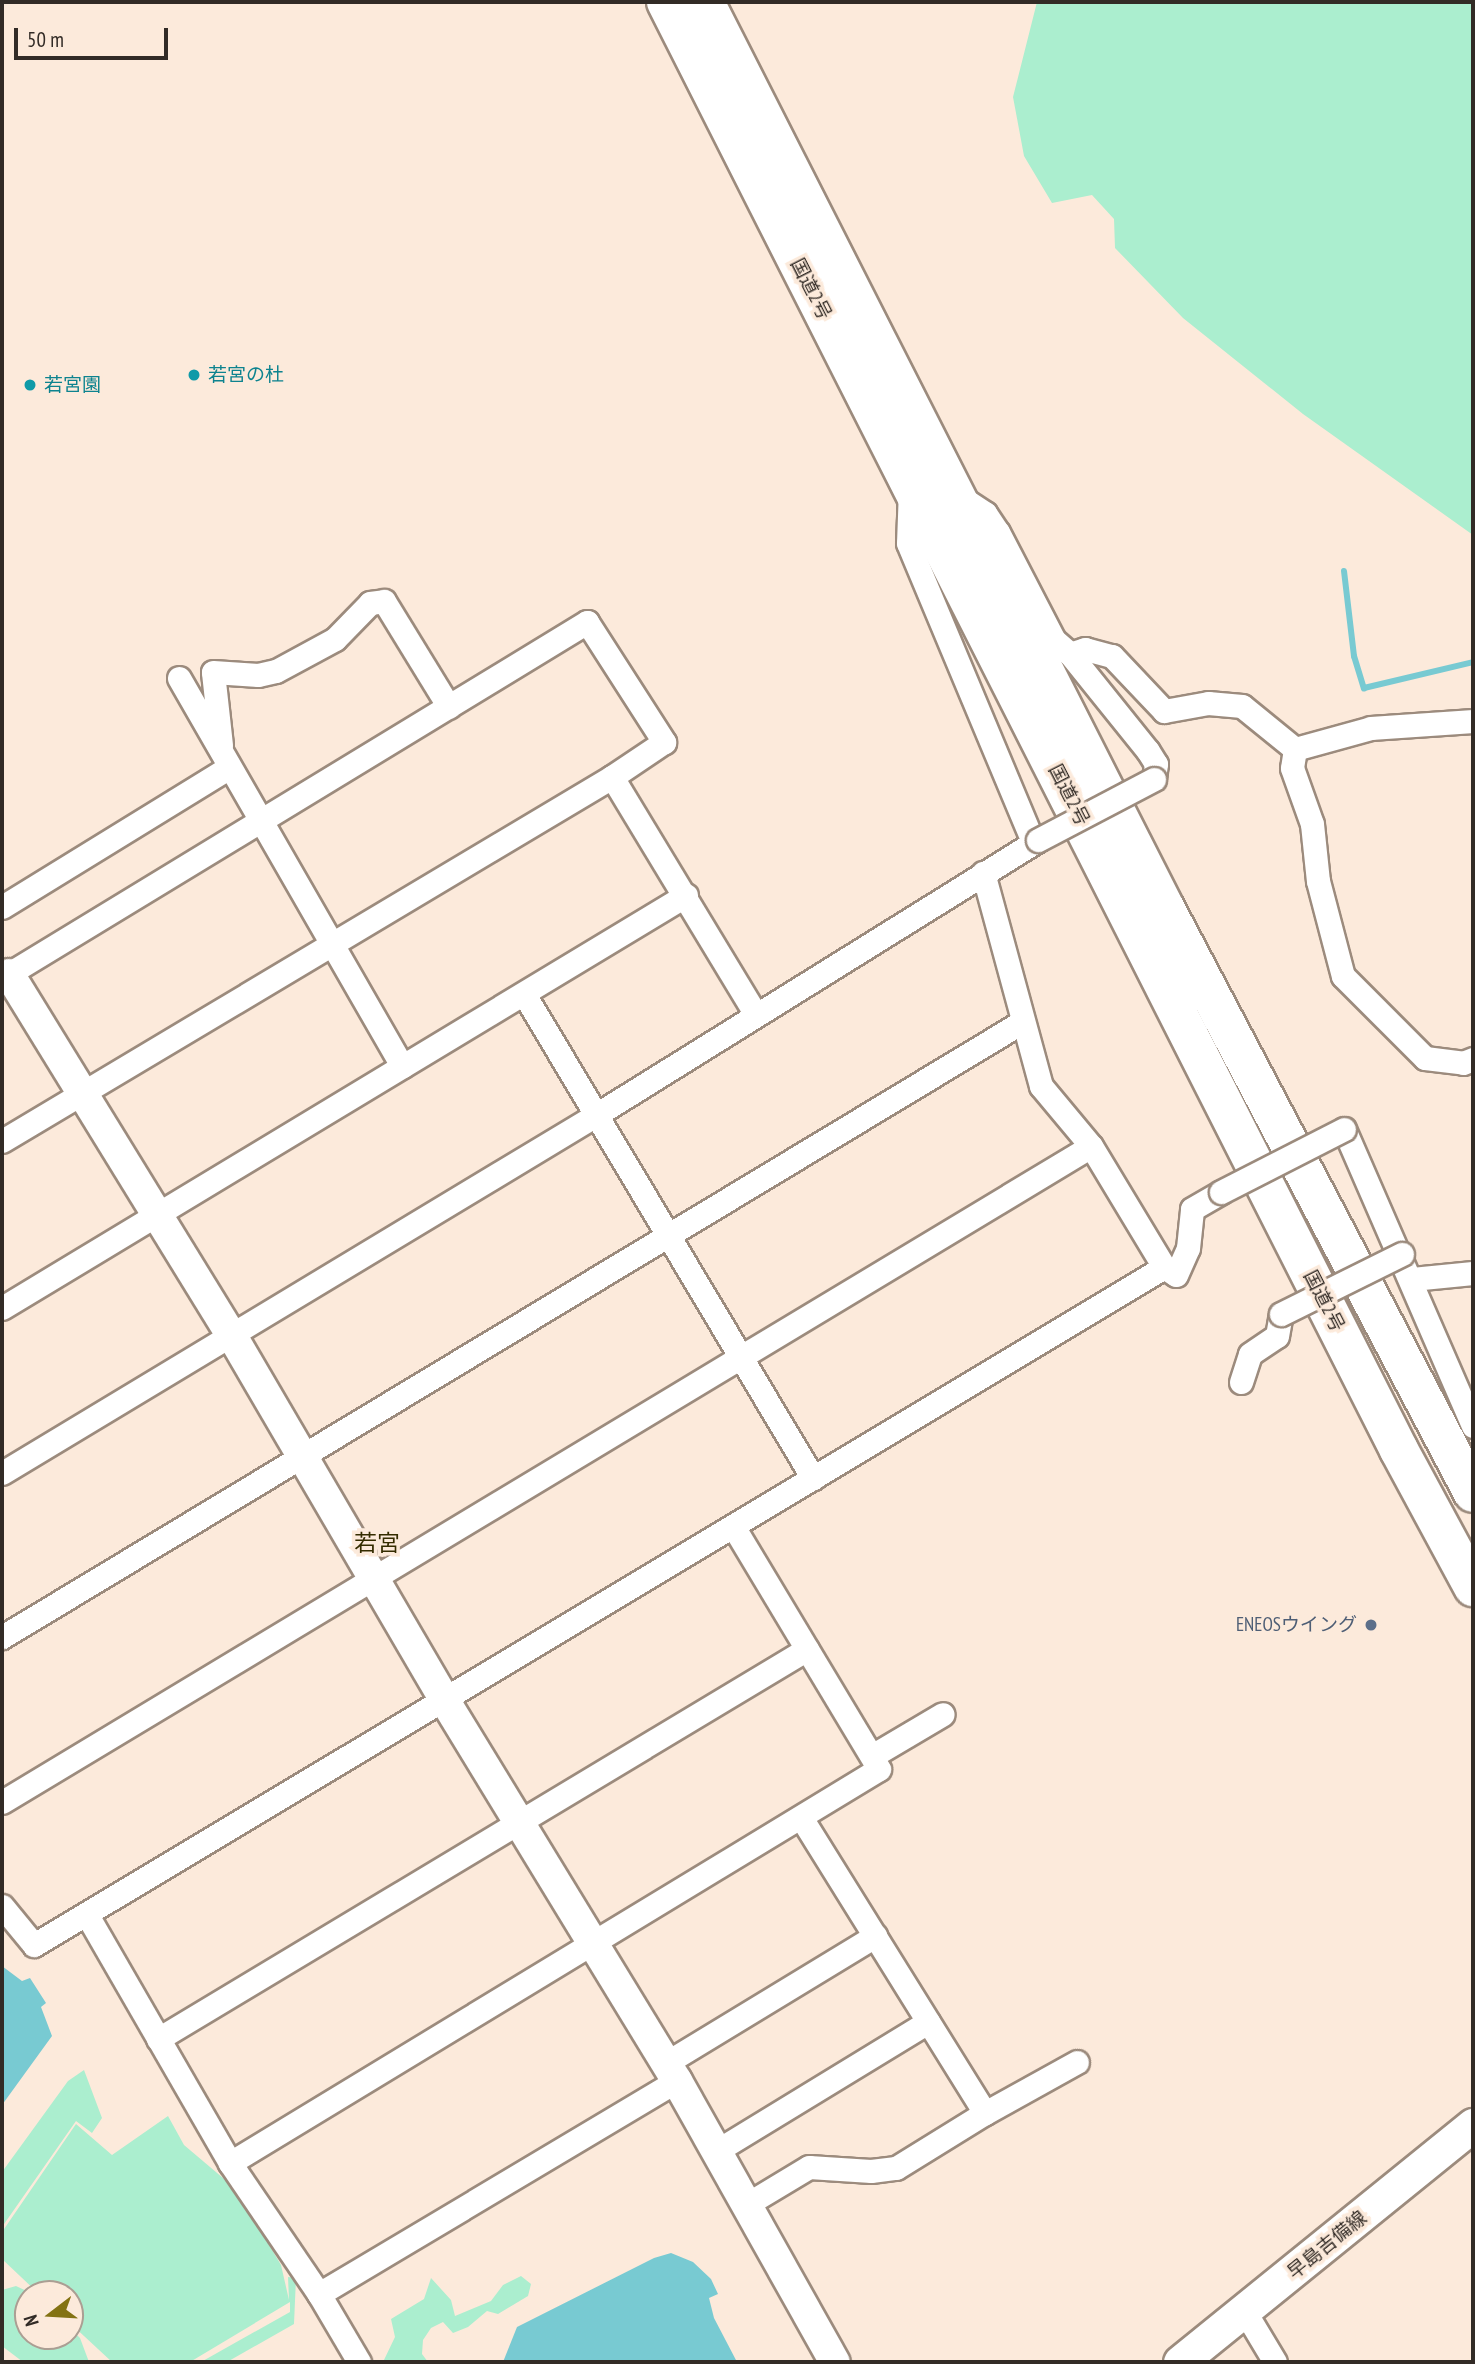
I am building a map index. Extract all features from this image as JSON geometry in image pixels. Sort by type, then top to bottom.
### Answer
[{"type":"highway","name":"国道2号","points":[[666,2],[1399,1450],[1473,1587]]},
{"type":"highway","name":"国道2号","points":[[705,2],[959,496],[1164,906],[1473,1492]]},
{"type":"main road","name":"早島吉備線","points":[[1180,2362],[1473,2125]]},
{"type":"street","points":[[911,486],[908,543],[1035,841]]},
{"type":"street","points":[[2,1473],[596,1115],[1035,841],[1154,779],[1156,764],[1148,751],[1044,623],[985,513],[959,496]]},
{"type":"street","points":[[224,758],[213,672],[258,675],[276,671],[335,639],[370,603],[384,601],[449,707]]},
{"type":"street","points":[[2,1141],[82,1093],[330,944],[612,777],[664,742],[587,622],[258,823],[4,972],[82,1093],[232,1336],[445,1700],[718,2150],[835,2362]]},
{"type":"street","points":[[1070,653],[1085,649],[1112,656],[1164,710],[1208,703],[1242,706],[1295,749]]},
{"type":"street","points":[[178,678],[258,823],[402,1066]]},
{"type":"street","points":[[1295,749],[1371,728],[1473,721]]},
{"type":"street","points":[[1295,749],[1292,768],[1312,824],[1318,881],[1343,976],[1425,1058],[1463,1063],[1473,1059]]},
{"type":"street","points":[[2,907],[224,758]]},
{"type":"street","points":[[612,777],[757,1015]]},
{"type":"street","points":[[983,873],[1041,1086],[1091,1146],[1164,1267],[1176,1275],[1188,1248],[1192,1209],[1344,1129],[1402,1254],[1473,1426]]},
{"type":"street","points":[[2,1308],[686,895]]},
{"type":"street","points":[[524,994],[813,1479]]},
{"type":"street","points":[[2,1637],[1022,1022]]},
{"type":"street","points":[[2,1802],[1091,1146]]},
{"type":"street","points":[[1241,1382],[1250,1354],[1277,1336],[1281,1314],[1402,1254]]},
{"type":"street","points":[[2,1906],[34,1945],[734,1529],[1164,1267]]},
{"type":"street","points":[[1412,1279],[1473,1273]]},
{"type":"street","points":[[230,2163],[802,1819],[879,1769],[734,1529]]},
{"type":"street","points":[[158,2039],[807,1649]]},
{"type":"street","points":[[872,1756],[943,1714]]},
{"type":"street","points":[[802,1819],[985,2113]]},
{"type":"street","points":[[87,1915],[230,2163],[319,2294],[359,2362]]},
{"type":"street","points":[[319,2294],[671,2072],[875,1936]]},
{"type":"street","points":[[718,2150],[928,2022]]},
{"type":"street","points":[[749,2203],[809,2167],[871,2171],[896,2168],[985,2113],[1077,2062]]},
{"type":"street","points":[[1245,2312],[1275,2362]]},
{"type":"green space","points":[[1037,2],[1473,2],[1473,535],[1303,414],[1183,318],[1115,248],[1114,219],[1092,195],[1052,203],[1024,156],[1013,97]]},
{"type":"green space","points":[[84,2070],[102,2118],[92,2133],[76,2121],[2,2227],[2,2172],[68,2081]]},
{"type":"green space","points":[[168,2116],[184,2145],[236,2189],[281,2265],[289,2300],[288,2277],[296,2278],[294,2324],[227,2362],[201,2362],[290,2312],[290,2302],[190,2362],[112,2362],[84,2336],[84,2280],[24,2280],[2,2259],[2,2232],[76,2124],[112,2155]]},
{"type":"green space","points":[[521,2276],[531,2284],[528,2296],[498,2314],[487,2311],[468,2327],[453,2333],[443,2322],[431,2328],[423,2340],[422,2354],[428,2362],[383,2362],[395,2337],[391,2319],[424,2299],[431,2278],[451,2300],[455,2316],[491,2301],[503,2285]]},
{"type":"green space","points":[[14,2287],[14,2350],[84,2349],[89,2362],[23,2362],[2,2346],[2,2290]]},
{"type":"water","points":[[2,1966],[22,1981],[30,1978],[46,2003],[41,2007],[52,2036],[2,2105]]},
{"type":"water","points":[[671,2253],[693,2262],[711,2279],[718,2294],[709,2298],[714,2318],[737,2362],[503,2362],[517,2327],[654,2258]]},
{"type":"waterway","points":[[1344,571],[1354,656],[1364,688],[1473,662]]},
{"type":"place","name":"若宮の杜","points":[[194,375]]},
{"type":"place","name":"若宮園","points":[[30,385]]},
{"type":"place","name":"ENEOSウイング","points":[[1371,1625]]},
{"type":"district","name":"若宮","points":[[377,1543]]}]
